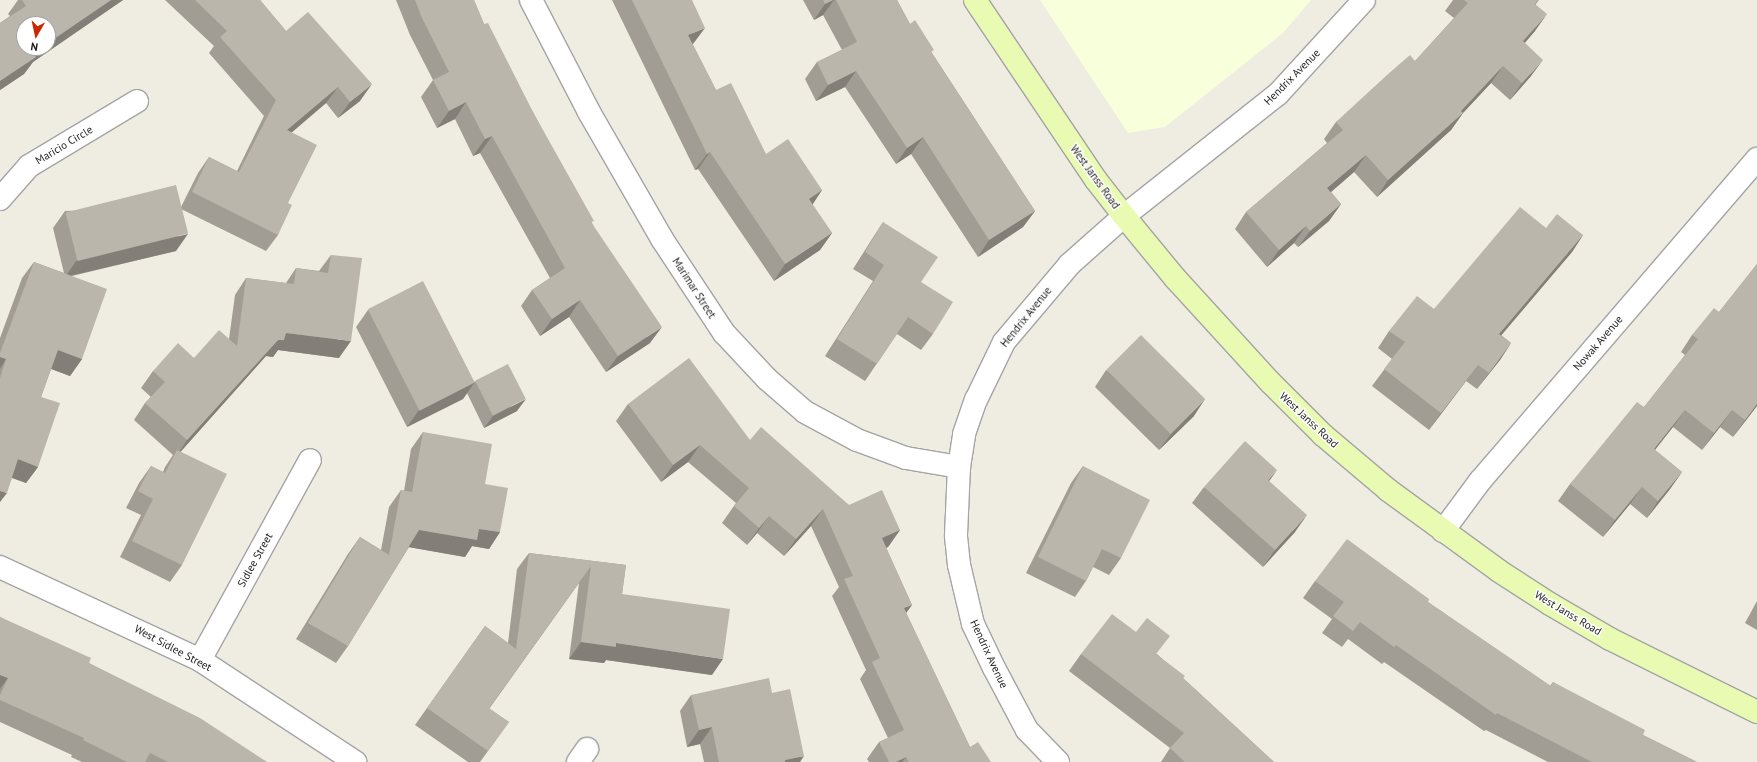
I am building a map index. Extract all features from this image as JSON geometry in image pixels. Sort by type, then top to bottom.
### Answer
[{"type":"main road","name":"West Janss Road","points":[[975,0],[1096,180],[1124,216],[1175,278],[1270,384],[1323,435],[1388,490],[1505,575],[1610,639],[1757,712]]},
{"type":"street","name":"Marimar Street","points":[[531,0],[592,119],[662,239],[724,333],[767,379],[805,412],[871,446],[906,458],[959,467]]},
{"type":"street","name":"Hendrix Avenue","points":[[1058,762],[1028,730],[973,624],[959,565],[956,535],[959,467],[964,434],[976,400],[1004,342],[1070,264],[1124,216],[1278,94],[1364,0]]},
{"type":"street","name":"Maricio Circle","points":[[0,199],[29,166],[136,101]]},
{"type":"street","name":"Nowak Avenue","points":[[1443,531],[1480,481],[1757,159]]},
{"type":"street","name":"Sidlee Street","points":[[200,660],[310,460]]},
{"type":"street","name":"West Sidlee Street","points":[[0,567],[200,660],[355,762]]},
{"type":"shaded area","points":[[1040,0],[1311,0],[1283,33],[1165,127],[1128,133]]},
{"type":"building","points":[[22,0],[111,0],[56,38],[56,16],[16,16],[16,56],[36,57],[0,81],[0,23],[26,6]]},
{"type":"building","points":[[195,0],[260,0],[286,31],[308,12],[372,84],[350,102],[338,87],[287,130],[317,145],[288,203],[292,205],[278,235],[192,192],[209,157],[239,172],[276,100],[220,37],[227,31]]},
{"type":"building","points":[[415,0],[474,0],[484,24],[488,23],[534,114],[594,221],[591,222],[662,327],[618,356],[580,300],[552,319],[532,290],[565,268],[492,136],[485,139],[466,102],[449,111],[433,80],[449,72],[422,18]]},
{"type":"building","points":[[632,0],[692,0],[705,28],[688,35],[716,90],[731,83],[766,154],[788,139],[822,190],[809,199],[832,233],[785,264],[710,152],[707,154]]},
{"type":"building","points":[[823,0],[833,0],[825,4]]},
{"type":"building","points":[[836,0],[897,0],[910,24],[915,20],[934,50],[931,52],[1035,211],[989,240],[923,137],[907,148],[856,71],[828,85],[817,62],[857,42]]},
{"type":"building","points":[[1464,0],[1538,0],[1535,4],[1547,14],[1523,41],[1543,60],[1522,83],[1503,66],[1461,111],[1463,113],[1388,180],[1366,155],[1327,188],[1341,204],[1310,231],[1306,226],[1279,250],[1246,212],[1343,130],[1336,122],[1387,75],[1410,55],[1415,61],[1468,3]]},
{"type":"building","points":[[176,185],[188,234],[77,261],[65,213]]},
{"type":"building","points":[[1520,207],[1546,228],[1557,214],[1583,235],[1499,334],[1511,343],[1489,373],[1478,365],[1441,413],[1384,369],[1405,342],[1389,331],[1417,296],[1434,309]]},
{"type":"building","points":[[883,222],[938,257],[921,282],[953,302],[933,334],[908,317],[877,364],[837,339],[884,265],[865,252]]},
{"type":"building","points":[[331,255],[362,258],[351,341],[286,333],[284,340],[278,340],[187,440],[145,403],[165,382],[153,371],[178,343],[194,358],[219,330],[237,346],[246,278],[294,284],[296,268],[328,273]]},
{"type":"building","points":[[34,262],[107,289],[82,359],[58,350],[41,397],[60,403],[38,467],[18,459],[7,493],[0,491],[0,378],[6,359],[0,357],[0,353]]},
{"type":"building","points":[[1757,264],[1757,404],[1745,420],[1732,410],[1714,433],[1685,410],[1654,449],[1682,472],[1658,501],[1642,487],[1615,520],[1570,484],[1637,402],[1644,407],[1698,339],[1692,335],[1714,308],[1719,312]]},
{"type":"building","points":[[423,281],[475,383],[420,411],[368,309]]},
{"type":"building","points":[[1141,335],[1205,399],[1171,434],[1106,370]]},
{"type":"building","points":[[689,358],[750,440],[761,427],[849,505],[882,490],[900,530],[882,538],[912,605],[904,608],[970,747],[978,742],[991,762],[909,762],[906,757],[896,762],[889,762],[879,742],[904,730],[872,662],[880,658],[844,579],[853,576],[823,509],[796,539],[769,516],[759,528],[734,506],[749,488],[700,445],[673,465],[628,404]]},
{"type":"building","points":[[508,364],[526,399],[493,416],[475,381]]},
{"type":"building","points":[[423,432],[492,444],[485,484],[508,488],[500,532],[479,529],[477,540],[419,530],[348,646],[308,623],[360,537],[389,555],[401,490],[412,492]]},
{"type":"building","points":[[1245,441],[1277,470],[1268,480],[1307,515],[1275,550],[1204,487]]},
{"type":"building","points":[[177,450],[227,474],[182,565],[132,541],[153,499],[138,491],[151,466],[165,473]]},
{"type":"building","points":[[1083,466],[1150,500],[1121,558],[1102,549],[1086,581],[1038,557]]},
{"type":"building","points":[[1347,539],[1429,599],[1428,602],[1551,686],[1553,682],[1645,730],[1643,735],[1697,762],[1592,762],[1497,713],[1496,715],[1396,645],[1394,647],[1360,622],[1353,631],[1333,616],[1344,602],[1315,581]]},
{"type":"building","points":[[529,553],[626,565],[622,594],[730,609],[723,659],[616,643],[616,647],[581,642],[591,566],[489,708],[509,722],[488,751],[427,708],[485,626],[516,649]]},
{"type":"building","points":[[1112,614],[1136,632],[1147,618],[1170,636],[1156,654],[1185,676],[1183,678],[1274,762],[1185,762],[1170,748],[1184,733],[1081,654]]},
{"type":"building","points":[[0,617],[91,658],[89,663],[200,718],[267,762],[168,762],[150,753],[145,762],[127,762],[83,740],[84,738],[0,700],[0,695],[8,678],[0,675]]},
{"type":"building","points":[[769,678],[772,693],[790,689],[804,756],[785,760],[785,762],[719,762],[712,727],[699,730],[691,695]]}]
